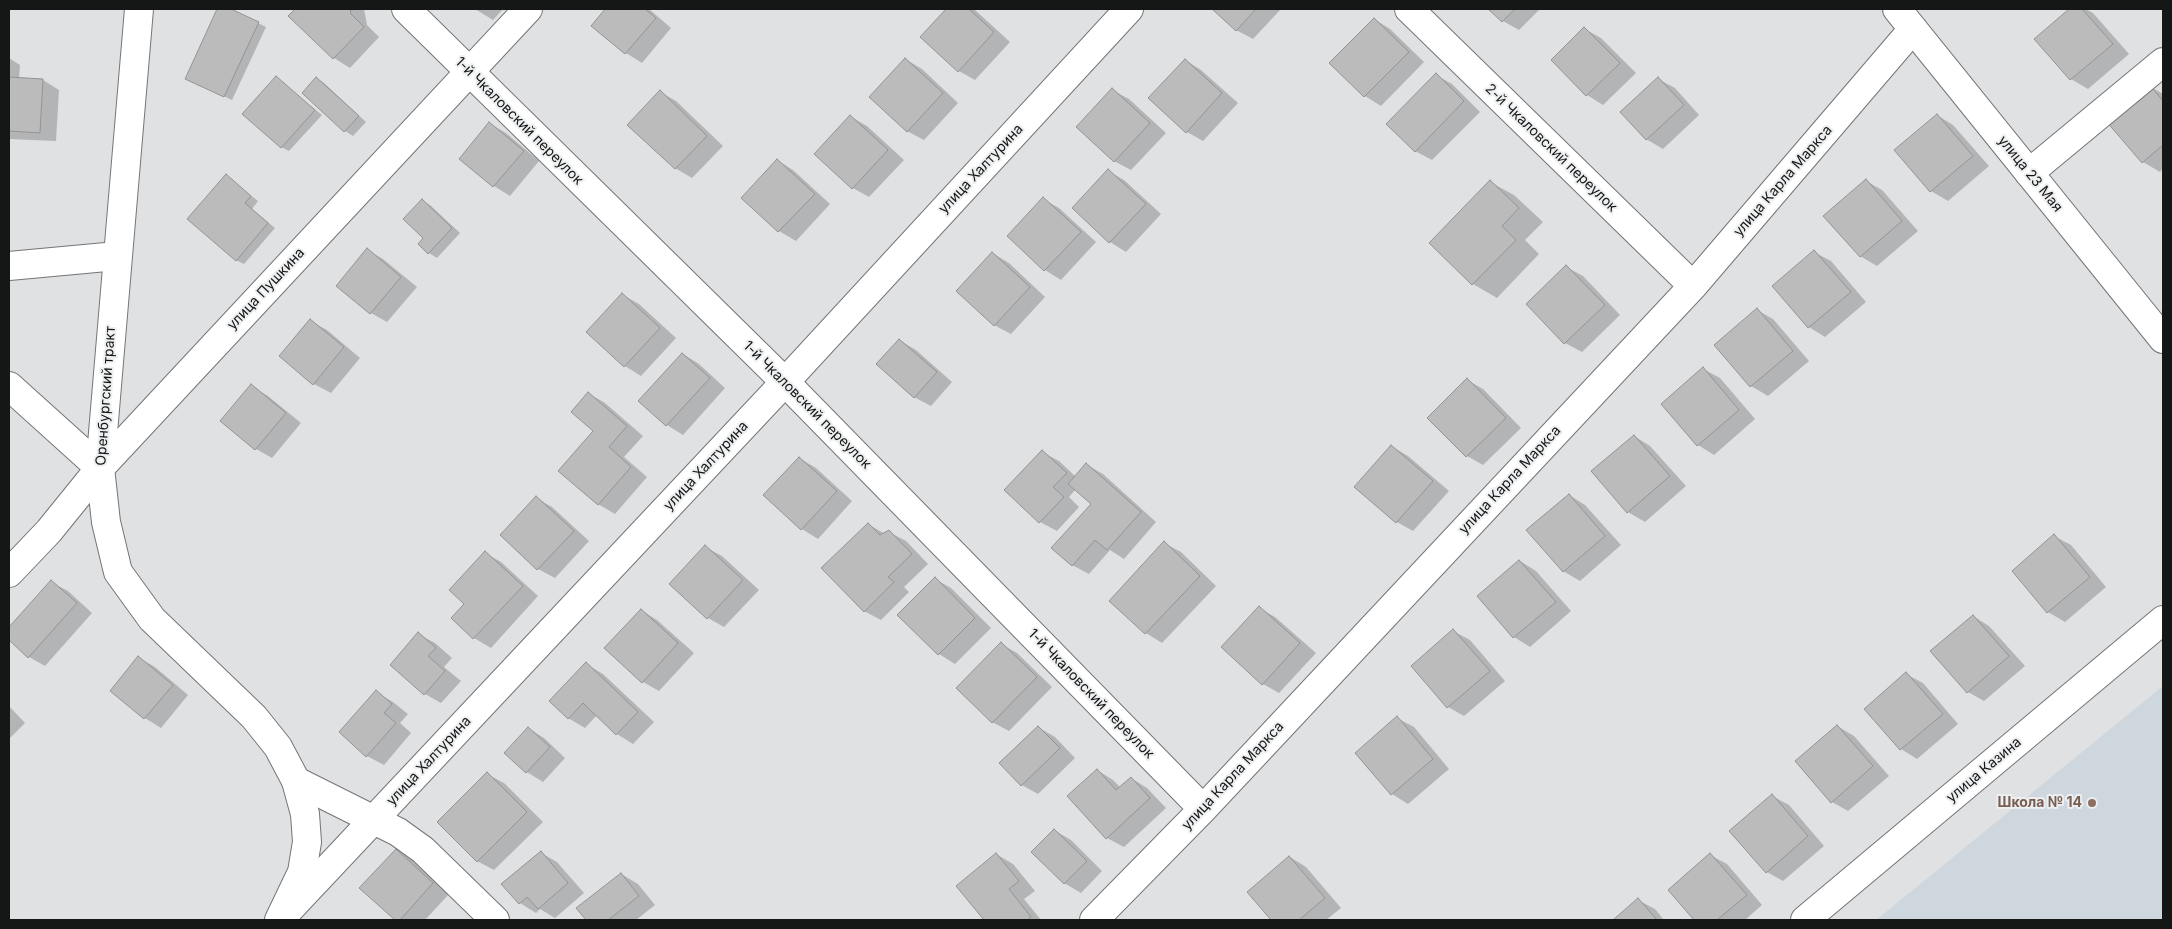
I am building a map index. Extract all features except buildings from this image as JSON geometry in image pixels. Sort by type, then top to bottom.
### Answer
[{"type":"street","name":"Оренбургский тракт","points":[[139,9],[100,468],[106,522],[118,572],[152,619],[254,717],[278,747],[296,781],[305,814],[308,842],[302,872],[280,920]]},
{"type":"street","name":"1-й Чкаловский переулок","points":[[406,9],[785,382],[1203,808]]},
{"type":"street","name":"улица Пушкина","points":[[9,573],[49,531],[100,468],[528,9]]},
{"type":"street","name":"улица Халтурина","points":[[280,920],[785,382],[1129,9]]},
{"type":"street","name":"2-й Чкаловский переулок","points":[[1409,9],[1693,286]]},
{"type":"street","name":"улица Карла Маркса","points":[[1094,920],[1203,808],[1693,286],[1905,19]]},
{"type":"street","name":"улица 23 Мая","points":[[1905,19],[2163,339]]},
{"type":"street","points":[[2030,174],[2163,62]]},
{"type":"street","points":[[9,266],[117,256]]},
{"type":"street","points":[[9,386],[100,468]]},
{"type":"street","name":"улица Казина","points":[[1805,920],[2163,620]]},
{"type":"street","points":[[296,781],[375,819],[423,850],[495,920]]},
{"type":"shaded area","name":"Школа № 14","points":[[2163,686],[2163,920],[1876,920]]},
{"type":"place","name":"Школа № 14","points":[[2092,803]]}]
